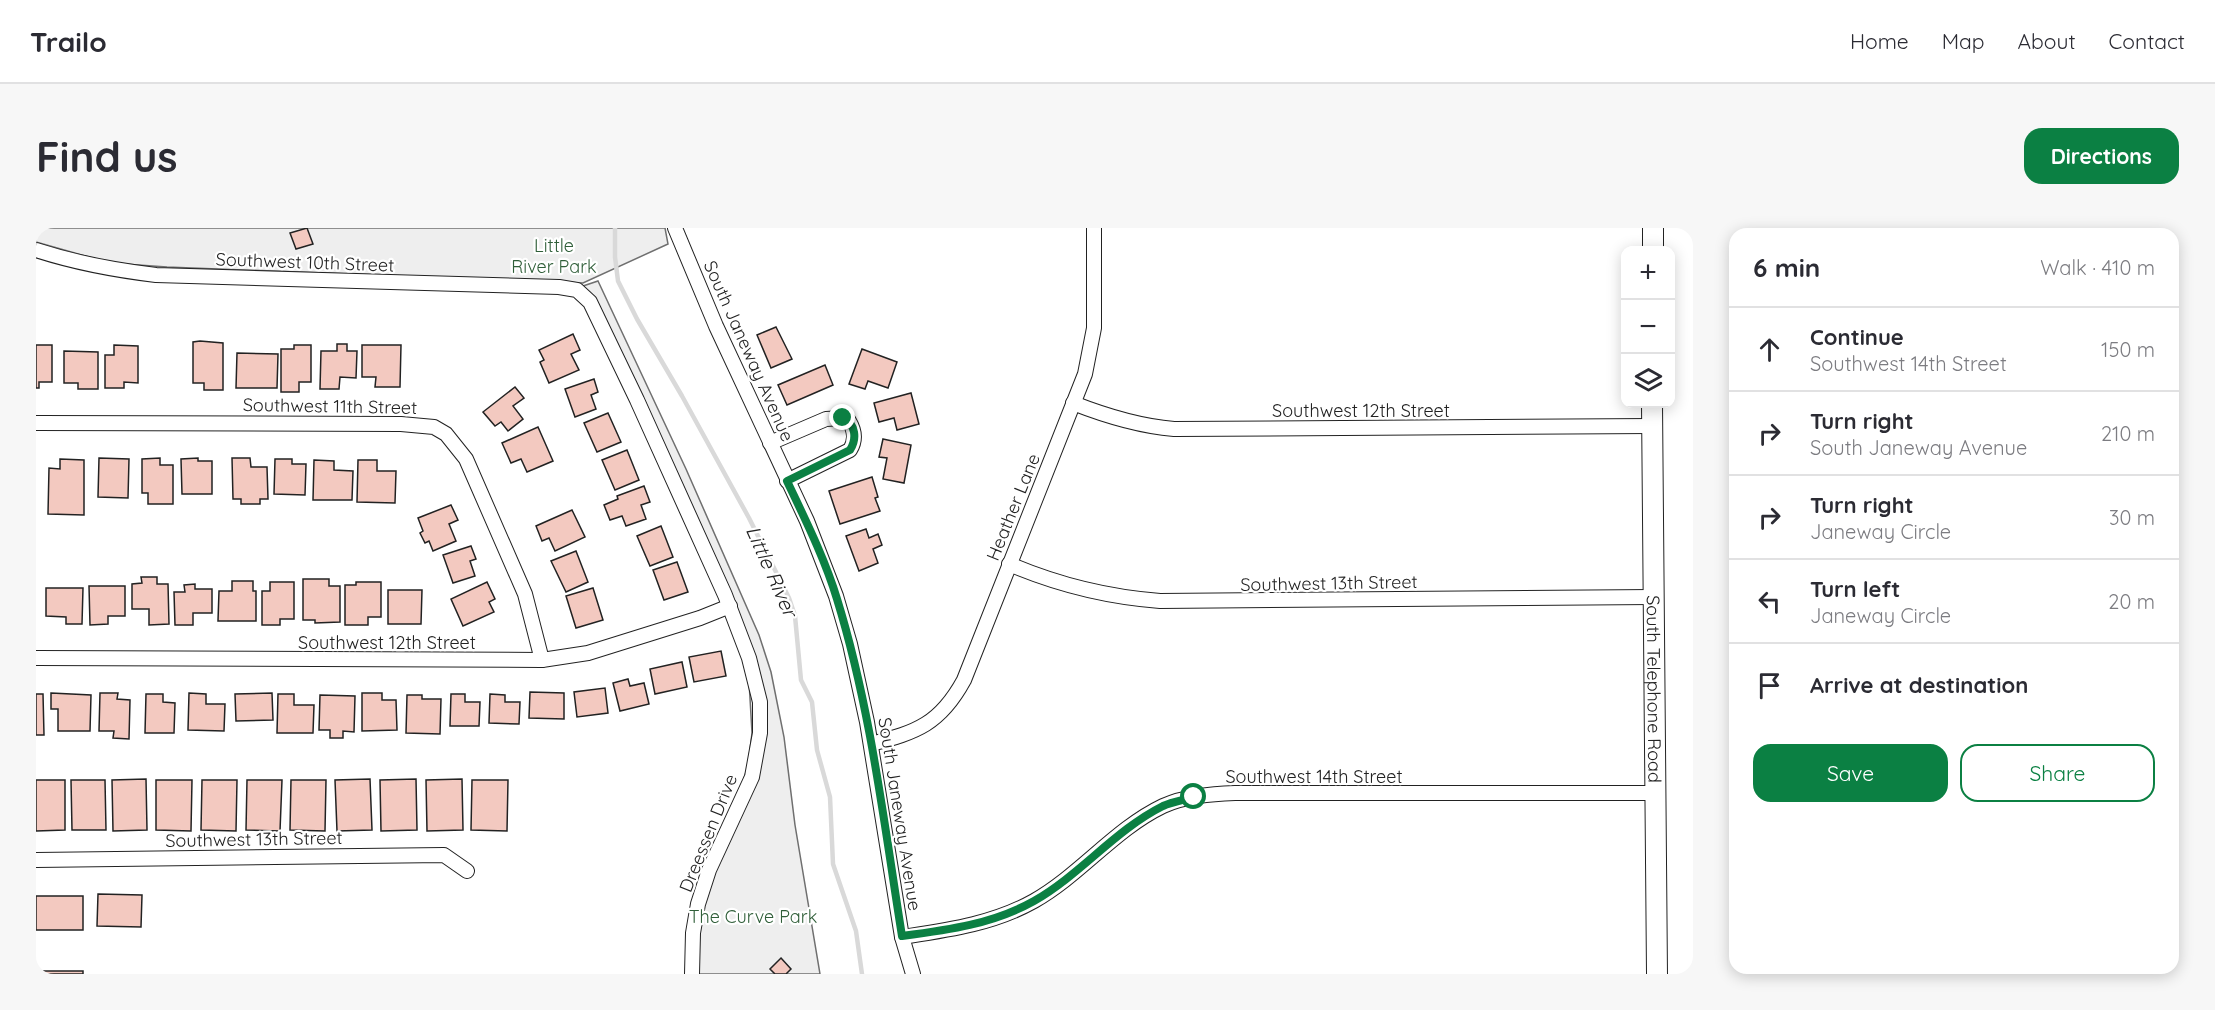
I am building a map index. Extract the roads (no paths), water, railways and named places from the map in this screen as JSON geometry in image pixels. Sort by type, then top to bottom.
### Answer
[{"type":"main road","points":[[1653,228],[1653,246]]},
{"type":"main road","name":"South Telephone Road","points":[[1652,408],[1657,974]]},
{"type":"street","name":"South Janeway Avenue","points":[[675,228],[716,326],[807,521],[836,596],[850,644],[871,744],[902,936],[913,974]]},
{"type":"street","name":"Heather Lane","points":[[871,744],[912,732],[943,712],[954,699],[964,680],[1085,374],[1092,345],[1094,228]]},
{"type":"street","name":"Southwest 10th Street","points":[[36,250],[76,263],[109,270],[156,275],[559,287],[577,290],[590,303],[595,312],[729,606]]},
{"type":"street","name":"Southwest 12th Street","points":[[1073,403],[1129,422],[1174,429],[1652,426]]},
{"type":"street","points":[[770,443],[835,417],[849,421],[854,428],[854,444],[850,450],[787,481]]},
{"type":"street","name":"Southwest 11th Street","points":[[36,423],[390,424],[434,427],[446,434],[466,459],[525,594],[542,660]]},
{"type":"street","name":"Southwest 13th Street","points":[[1010,564],[1067,586],[1105,595],[1160,601],[1653,597]]},
{"type":"street","name":"Southwest 12th Street","points":[[36,658],[542,660],[588,653],[700,618],[729,606]]},
{"type":"street","name":"Dreessen Drive","points":[[692,974],[693,933],[698,904],[709,870],[752,777],[759,743],[760,702],[749,658],[729,606]]},
{"type":"street","name":"Southwest 14th Street","points":[[902,936],[965,927],[1013,912],[1050,890],[1140,820],[1164,806],[1194,797],[1235,794],[1656,794]]},
{"type":"street","name":"Southwest 13th Street","points":[[36,860],[444,855],[467,871]]},
{"type":"waterway","name":"Little River","points":[[615,228],[618,281],[749,518],[789,598],[795,616],[801,680],[812,702],[817,750],[830,797],[833,864],[856,931],[862,974]]},
{"type":"park label","name":"Little River Park","points":[[554,255]]},
{"type":"park label","name":"The Curve Park","points":[[753,916]]}]
